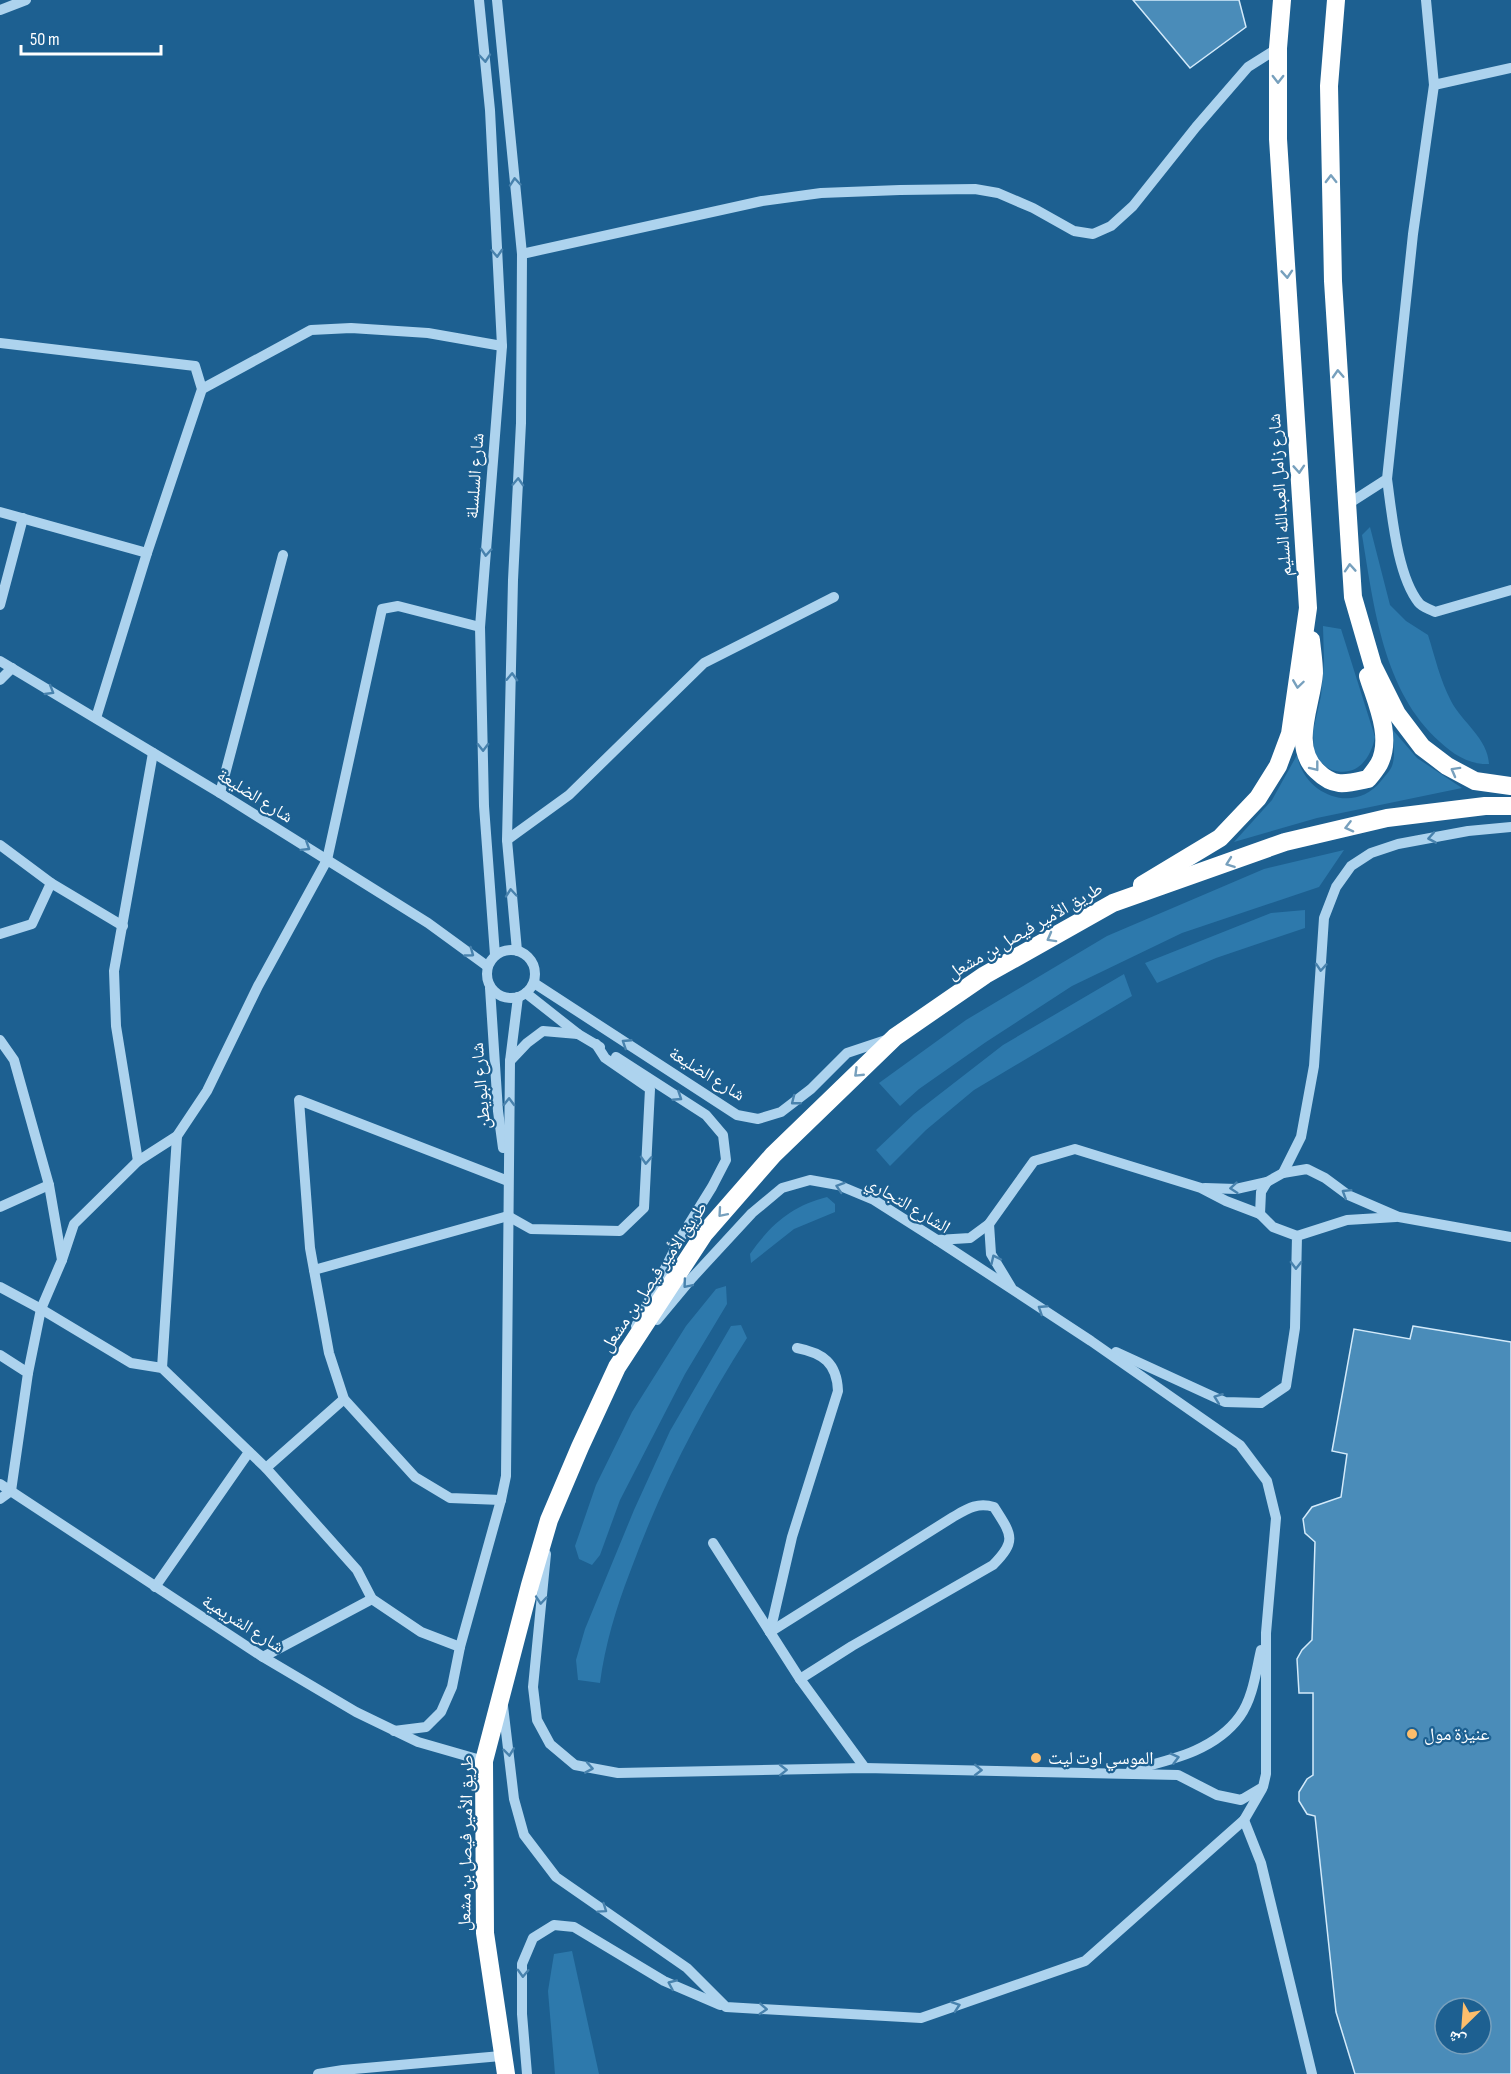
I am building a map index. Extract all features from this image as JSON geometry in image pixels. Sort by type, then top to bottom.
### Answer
[{"type":"highway","name":"شارع زامل العبدالله السليم","points":[[1113,903],[1220,838],[1258,798],[1278,766],[1290,734],[1308,608],[1278,139],[1278,48],[1282,0]]},
{"type":"highway","points":[[1308,608],[1314,672],[1303,741],[1310,765],[1326,780],[1343,785],[1368,779],[1380,762],[1385,741],[1381,718],[1358,642],[1345,506],[1332,270],[1329,86],[1335,0]]},
{"type":"highway","points":[[1353,597],[1373,666],[1397,714],[1422,747],[1447,766],[1475,781],[1511,786]]},
{"type":"highway","name":"طريق الأمير فيصل بن مشعل","points":[[503,2065],[485,1933],[484,1761],[549,1521],[617,1367],[704,1234],[773,1155],[895,1038],[984,975],[1113,903],[1285,842],[1387,818],[1485,806],[1511,806]]},
{"type":"street","points":[[0,10],[26,0]]},
{"type":"street","name":"شارع السلسلة","points":[[479,0],[490,110],[502,346],[480,627],[484,806],[495,956]]},
{"type":"street","points":[[497,0],[522,254],[521,423],[513,580],[507,840],[517,951]]},
{"type":"street","points":[[1426,0],[1434,86],[1413,234],[1387,479],[1396,543],[1407,583],[1420,605],[1435,612],[1511,590]]},
{"type":"street","points":[[522,254],[762,201],[821,193],[900,190],[975,189],[998,193],[1033,208],[1074,231],[1093,234],[1111,226],[1133,206],[1196,127],[1248,67],[1278,48]]},
{"type":"street","points":[[1434,86],[1511,68]]},
{"type":"street","points":[[202,389],[310,330],[351,328],[428,333],[502,346]]},
{"type":"street","points":[[0,343],[195,366],[202,389],[147,553],[96,718]]},
{"type":"street","points":[[1345,506],[1387,479]]},
{"type":"street","points":[[0,512],[147,553]]},
{"type":"street","points":[[0,605],[23,518]]},
{"type":"street","points":[[220,793],[283,555]]},
{"type":"street","points":[[507,840],[569,795],[704,663],[834,597]]},
{"type":"street","points":[[0,1499],[11,1491],[28,1373],[41,1309],[62,1260],[74,1224],[138,1161],[177,1136],[207,1091],[258,986],[327,860],[382,609],[398,606],[480,627]]},
{"type":"street","name":"شارع الضليعة","points":[[0,661],[220,793],[428,922],[487,966]]},
{"type":"street","points":[[0,680],[12,668]]},
{"type":"street","points":[[138,1161],[116,1026],[114,971],[153,753]]},
{"type":"street","points":[[1283,1173],[1301,1137],[1314,1066],[1324,918],[1336,887],[1351,866],[1371,853],[1398,844],[1468,831],[1511,827]]},
{"type":"street","points":[[0,845],[51,883],[123,926]]},
{"type":"street","points":[[0,934],[32,924],[51,883]]},
{"type":"street","points":[[394,1731],[426,1726],[441,1712],[452,1687],[460,1647],[506,1476],[510,1061],[522,995],[534,983],[535,971],[527,956],[517,951],[504,950],[487,966],[487,981],[490,988],[502,997],[522,995],[578,1034],[706,1115],[723,1135],[726,1160],[681,1237],[640,1316],[617,1367]]},
{"type":"street","name":"شارع الضليعة","points":[[534,983],[737,1114],[759,1119],[781,1112],[811,1089],[847,1053],[895,1038]]},
{"type":"street","name":"شارع البويطن","points":[[490,988],[498,1111],[508,1181]]},
{"type":"street","points":[[510,1061],[543,1031],[578,1034]]},
{"type":"street","points":[[0,1040],[14,1060],[49,1185],[62,1260]]},
{"type":"street","points":[[314,1270],[508,1216],[531,1229],[620,1231],[644,1208],[650,1089],[605,1058],[596,1044]]},
{"type":"street","points":[[501,1500],[450,1498],[415,1477],[344,1399],[329,1353],[310,1248],[299,1100],[508,1181]]},
{"type":"street","points":[[162,1368],[177,1136]]},
{"type":"street","points":[[937,1240],[970,1239],[989,1224],[1034,1161],[1075,1149],[1201,1188],[1226,1201],[1260,1214],[1273,1227],[1297,1236],[1347,1220],[1399,1217]]},
{"type":"street","points":[[1201,1188],[1236,1189],[1267,1182],[1283,1173],[1307,1169],[1325,1178],[1348,1196],[1399,1217],[1511,1237]]},
{"type":"street","name":"الشارع التجاري","points":[[617,1367],[692,1278],[752,1213],[782,1188],[810,1180],[838,1185],[874,1200],[1091,1341]]},
{"type":"street","points":[[1260,1214],[1261,1192],[1267,1182]]},
{"type":"street","points":[[0,1207],[49,1185]]},
{"type":"street","points":[[989,1224],[991,1254],[1012,1290]]},
{"type":"street","points":[[1091,1341],[1225,1402],[1261,1402],[1286,1386],[1296,1328],[1297,1236]]},
{"type":"street","points":[[0,1287],[131,1362],[162,1368],[266,1468],[357,1569],[372,1599],[421,1632],[460,1647]]},
{"type":"street","points":[[527,2074],[522,2014],[522,1964],[533,1938],[554,1925],[574,1927],[664,1981],[726,2007],[921,2018],[1085,1961],[1244,1820],[1263,1787],[1266,1774],[1266,1633],[1276,1518],[1267,1481],[1240,1445],[1091,1341]]},
{"type":"street","points":[[770,1632],[792,1537],[838,1391],[837,1378],[825,1357],[815,1351],[797,1348]]},
{"type":"street","points":[[0,1355],[28,1373]]},
{"type":"street","points":[[266,1468],[344,1399]]},
{"type":"street","points":[[155,1587],[249,1452]]},
{"type":"street","name":"شارع الشريمية","points":[[0,1484],[263,1657],[356,1712],[418,1742],[484,1761]]},
{"type":"street","points":[[770,1632],[953,1517],[972,1507],[984,1504],[994,1507],[1007,1528],[1010,1541],[1006,1552],[993,1565],[852,1646],[800,1679]]},
{"type":"street","points":[[549,1521],[533,1687],[535,1709],[537,1720],[550,1744],[575,1765],[618,1773],[865,1768],[1178,1775],[1217,1795],[1241,1800],[1263,1787]]},
{"type":"street","points":[[713,1543],[800,1679],[865,1768]]},
{"type":"street","points":[[263,1657],[372,1599]]},
{"type":"street","points":[[1119,1773],[1185,1756],[1221,1735],[1241,1715],[1253,1684],[1266,1633]]},
{"type":"street","points":[[501,1694],[514,1799],[524,1835],[556,1877],[687,1968],[726,2007]]},
{"type":"street","points":[[1244,1820],[1261,1863],[1312,2074]]},
{"type":"street","points":[[318,2074],[343,2070],[503,2065]]},
{"type":"shaded area","points":[[1370,527],[1390,605],[1406,621],[1428,635],[1447,693],[1484,747],[1489,764],[1469,761],[1445,747],[1421,721],[1405,698],[1384,646],[1371,591],[1362,535]]},
{"type":"shaded area","points":[[1323,626],[1341,629],[1375,737],[1366,759],[1356,769],[1349,771],[1341,772],[1330,769],[1314,755],[1313,731],[1321,696],[1324,662]]},
{"type":"shaded area","points":[[1392,729],[1417,758],[1462,788],[1317,818],[1234,842],[1272,800],[1297,755],[1309,781],[1332,796],[1357,797],[1370,791],[1392,766],[1394,752]]},
{"type":"shaded area","points":[[1344,850],[1319,887],[1182,933],[1072,986],[986,1042],[919,1089],[900,1106],[879,1083],[966,1020],[1107,936],[1264,869]]},
{"type":"shaded area","points":[[1305,910],[1305,928],[1216,958],[1157,983],[1145,963],[1271,913]]},
{"type":"shaded area","points":[[1124,974],[1132,996],[974,1090],[926,1130],[890,1166],[876,1150],[914,1114],[1003,1045]]},
{"type":"shaded area","points":[[827,1197],[835,1204],[835,1212],[794,1229],[751,1263],[750,1254],[774,1225],[803,1205]]},
{"type":"shaded area","points":[[726,1286],[727,1304],[685,1374],[620,1500],[600,1555],[592,1565],[579,1559],[575,1546],[596,1485],[632,1412],[686,1326],[716,1289]]},
{"type":"shaded area","points":[[741,1325],[747,1338],[682,1452],[642,1541],[616,1613],[600,1683],[578,1680],[576,1660],[585,1629],[634,1510],[670,1431],[731,1326]]},
{"type":"shaded area","points":[[572,1951],[599,2074],[555,2074],[548,1991],[554,1954]]},
{"type":"building","points":[[1133,0],[1239,0],[1246,27],[1190,68]]},
{"type":"building","name":"عنيزة مول","points":[[1413,1326],[1511,1342],[1511,2074],[1355,2074],[1336,2012],[1315,1816],[1307,1814],[1299,1801],[1299,1792],[1307,1779],[1313,1775],[1313,1693],[1299,1693],[1297,1659],[1312,1640],[1315,1542],[1305,1533],[1303,1519],[1312,1507],[1341,1497],[1347,1454],[1332,1451],[1354,1329],[1410,1339]]},
{"type":"place","name":"عنيزة مول","points":[[1412,1734]]},
{"type":"place","name":"الموسي اوت ليت","points":[[1036,1758]]}]
